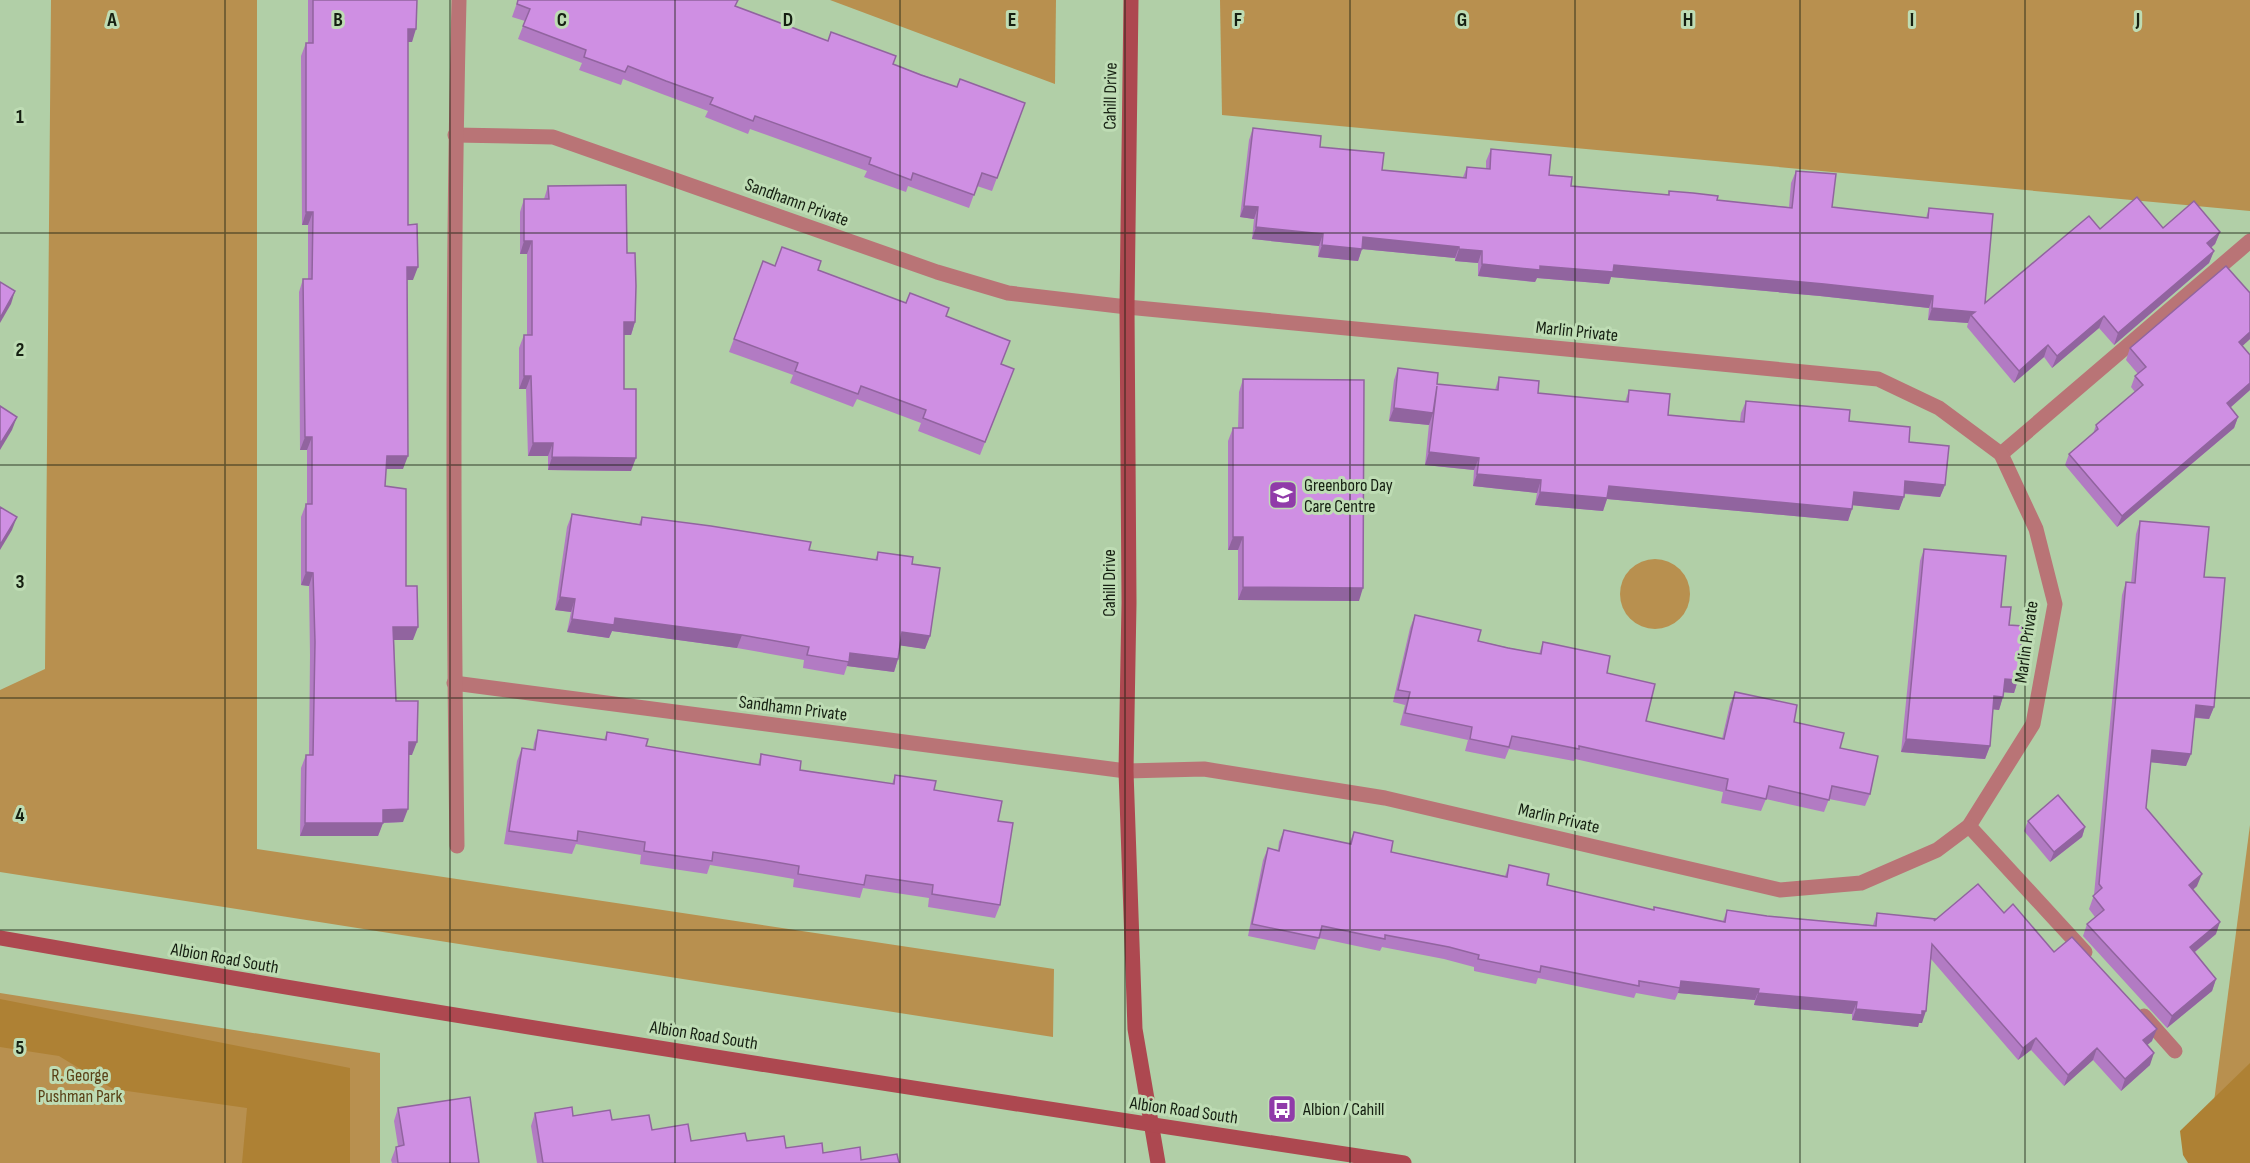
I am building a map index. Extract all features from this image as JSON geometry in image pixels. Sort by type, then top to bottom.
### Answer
[{"type":"street","points":[[457,846],[454,683],[455,135],[459,0]]},
{"type":"street","name":"Cahill Drive","points":[[1131,0],[1127,308],[1126,771],[1135,1029],[1158,1163]]},
{"type":"street","name":"Sandhamn Private","points":[[455,135],[553,137],[947,275],[1008,293],[1127,308]]},
{"type":"street","points":[[2001,454],[2250,242]]},
{"type":"street","name":"Marlin Private","points":[[1126,771],[1204,769],[1385,798],[1780,890],[1861,883],[1937,850],[1969,826],[2033,724],[2055,604],[2036,529],[2001,454],[1939,408],[1878,379],[1127,308]]},
{"type":"street","name":"Sandhamn Private","points":[[454,683],[1126,771]]},
{"type":"street","points":[[1969,826],[2096,964]]},
{"type":"street","name":"Albion Road South","points":[[0,938],[370,1003],[1152,1126],[1404,1163]]},
{"type":"street","points":[[2136,1008],[2175,1051]]},
{"type":"green space","points":[[51,0],[257,0],[257,849],[1054,969],[1053,1037],[0,872],[0,690],[45,669]]},
{"type":"green space","points":[[830,0],[1056,0],[1055,84]]},
{"type":"green space","points":[[1220,0],[2250,0],[2250,211],[1222,115]]},
{"type":"green space","points":[[1655,559],[1668,562],[1680,569],[1687,581],[1690,594],[1687,607],[1680,619],[1668,626],[1655,629],[1642,626],[1630,619],[1623,607],[1620,594],[1623,581],[1630,569],[1642,562]]},
{"type":"green space","points":[[2250,825],[2250,1163],[2206,1163]]},
{"type":"green space","name":"R. George Pushman Park","points":[[0,993],[380,1053],[380,1163],[0,1163]]},
{"type":"shaded area","points":[[0,999],[350,1068],[350,1163],[242,1163],[247,1108],[113,1089],[59,1056],[0,1047]]},
{"type":"shaded area","points":[[2250,1063],[2250,1163],[2188,1163],[2183,1155],[2180,1131]]},
{"type":"building","points":[[313,0],[417,0],[416,29],[408,29],[408,225],[417,224],[418,267],[407,267],[408,456],[387,456],[385,486],[406,489],[406,586],[417,586],[418,627],[393,627],[396,701],[418,701],[417,742],[409,742],[408,809],[383,810],[383,823],[305,823],[306,755],[313,755],[315,642],[313,573],[306,572],[306,504],[312,504],[312,437],[305,437],[303,279],[312,279],[313,212],[306,212],[306,43],[313,43]]},
{"type":"building","points":[[518,0],[738,0],[735,6],[828,41],[831,32],[896,56],[893,64],[921,75],[957,87],[960,79],[1025,103],[997,178],[982,173],[974,195],[913,173],[911,180],[869,164],[871,158],[755,116],[753,121],[710,104],[713,98],[628,66],[625,72],[584,57],[586,50],[523,26],[530,9],[517,4]]},
{"type":"building","points":[[1253,128],[1321,136],[1320,147],[1384,153],[1382,170],[1466,178],[1467,167],[1490,169],[1491,149],[1551,155],[1549,175],[1572,177],[1571,186],[1669,195],[1669,191],[1693,193],[1718,196],[1717,200],[1792,208],[1796,171],[1836,174],[1832,207],[1928,218],[1929,208],[1993,214],[1985,303],[2089,216],[2100,229],[2137,197],[2163,228],[2194,201],[2220,232],[2207,243],[2214,251],[2118,333],[2104,316],[2057,356],[2048,345],[2019,371],[1971,315],[1975,312],[1932,308],[1933,296],[1614,265],[1613,272],[1540,266],[1540,270],[1509,267],[1482,264],[1482,251],[1459,249],[1459,247],[1363,237],[1362,249],[1322,245],[1323,234],[1256,227],[1258,207],[1244,206]]},
{"type":"building","points":[[626,185],[627,253],[635,253],[636,286],[635,322],[624,322],[624,389],[636,389],[636,458],[552,457],[553,443],[533,443],[531,376],[524,376],[524,335],[532,335],[532,241],[524,241],[524,199],[549,199],[548,186]]},
{"type":"building","points":[[782,247],[821,261],[818,270],[906,303],[910,293],[949,308],[946,316],[1010,341],[1001,364],[1014,369],[985,442],[923,418],[926,410],[861,386],[858,394],[795,371],[798,363],[734,339],[763,261],[775,266]]},
{"type":"building","points":[[2226,266],[2250,293],[2250,332],[2239,342],[2250,355],[2250,383],[2227,403],[2238,417],[2122,516],[2069,454],[2098,429],[2096,425],[2143,385],[2135,376],[2146,367],[2130,348]]},
{"type":"building","points":[[0,282],[15,291],[0,318]]},
{"type":"building","points":[[1398,368],[1438,373],[1437,384],[1498,390],[1499,377],[1539,381],[1538,393],[1628,402],[1629,390],[1670,394],[1668,415],[1731,421],[1744,422],[1746,401],[1850,410],[1849,421],[1910,427],[1909,442],[1949,446],[1945,485],[1905,481],[1904,497],[1854,492],[1852,509],[1609,486],[1607,498],[1540,492],[1541,480],[1477,474],[1479,458],[1429,452],[1437,386],[1433,413],[1394,408]]},
{"type":"building","name":"Greenboro Day Care Centre","points":[[1243,379],[1364,380],[1363,588],[1243,587],[1243,537],[1233,537],[1233,428],[1243,428]]},
{"type":"building","points":[[0,406],[17,417],[0,444]]},
{"type":"building","points":[[0,507],[17,517],[0,545]]},
{"type":"building","points":[[572,514],[641,525],[642,517],[711,526],[811,542],[809,550],[877,560],[878,552],[913,557],[912,564],[940,568],[930,636],[902,632],[898,659],[850,653],[849,662],[807,655],[809,647],[742,635],[615,618],[614,625],[572,619],[575,599],[560,597]]},
{"type":"building","points":[[2140,521],[2209,527],[2204,577],[2225,578],[2214,707],[2196,705],[2191,754],[2152,750],[2146,808],[2202,874],[2189,885],[2220,922],[2190,947],[2216,979],[2172,1016],[2087,924],[2104,910],[2093,896],[2102,888],[2099,884],[2126,582],[2135,583]]},
{"type":"building","points":[[1924,549],[2006,556],[2001,607],[2011,607],[2009,625],[2023,626],[2018,680],[2005,679],[2003,697],[1994,696],[1990,746],[1906,739]]},
{"type":"building","points":[[1415,615],[1481,630],[1478,641],[1508,648],[1541,654],[1543,642],[1610,656],[1607,673],[1655,684],[1646,721],[1724,739],[1735,692],[1797,705],[1794,722],[1844,733],[1840,748],[1878,756],[1870,794],[1832,786],[1829,800],[1769,786],[1766,799],[1726,790],[1728,779],[1579,746],[1579,749],[1512,736],[1509,747],[1470,739],[1472,727],[1405,713],[1410,692],[1398,690]]},
{"type":"building","points":[[538,730],[606,740],[607,732],[648,739],[646,746],[760,765],[761,754],[801,761],[800,770],[894,784],[895,775],[936,781],[934,790],[1002,801],[998,821],[1013,823],[1000,905],[932,894],[933,885],[866,875],[864,885],[798,874],[799,866],[713,852],[712,861],[644,851],[645,842],[578,831],[577,841],[509,831],[522,748],[535,750]]},
{"type":"building","points":[[2058,795],[2085,827],[2054,852],[2028,821]]},
{"type":"building","points":[[1284,830],[1351,844],[1354,832],[1393,841],[1391,852],[1507,877],[1509,865],[1549,874],[1547,885],[1654,910],[1654,907],[1725,922],[1727,910],[1876,926],[1877,913],[1935,919],[1934,921],[1978,884],[2004,913],[2013,904],[2054,952],[2072,937],[2157,1029],[2143,1040],[2154,1053],[2125,1079],[2097,1048],[2068,1075],[2036,1038],[2023,1048],[1932,944],[1926,1011],[1922,1011],[1922,1015],[1856,1009],[1857,1002],[1758,993],[1759,989],[1681,981],[1680,988],[1639,981],[1639,986],[1541,966],[1540,972],[1478,959],[1479,955],[1449,947],[1385,935],[1385,939],[1322,926],[1319,938],[1252,924],[1268,848],[1279,851]]},
{"type":"building","points":[[470,1097],[479,1163],[398,1163],[396,1147],[404,1145],[398,1108]]},
{"type":"building","points":[[572,1107],[573,1116],[610,1110],[612,1120],[649,1115],[652,1130],[688,1124],[691,1141],[745,1133],[747,1141],[784,1136],[786,1148],[822,1143],[823,1153],[860,1147],[861,1160],[897,1154],[899,1163],[543,1163],[535,1113]]},
{"type":"place","name":"Greenboro Day Care Centre","points":[[1283,495]]},
{"type":"place","name":"Albion / Cahill","points":[[1282,1109]]}]
